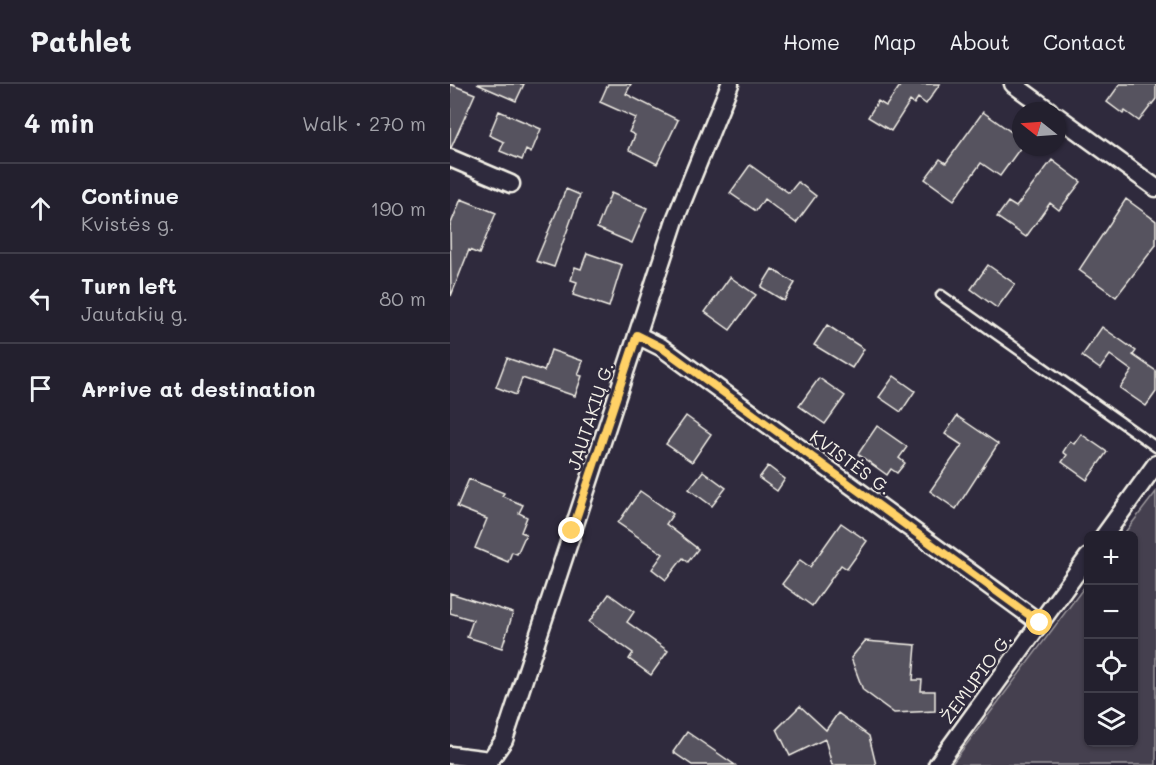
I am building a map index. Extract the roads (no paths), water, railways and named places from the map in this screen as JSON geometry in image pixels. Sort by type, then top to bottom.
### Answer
[{"type":"street","name":"JAUTAKIŲ G.","points":[[450,755],[490,760],[504,740],[675,220],[730,84]]},
{"type":"street","points":[[1013,84],[1038,102]]},
{"type":"street","points":[[1066,123],[1156,188]]},
{"type":"street","points":[[450,158],[511,184]]},
{"type":"street","name":"KVISTĖS G.","points":[[637,335],[661,347],[1040,623]]},
{"type":"street","points":[[1108,531],[1156,464]]},
{"type":"street","name":"ŽEMUPIO G.","points":[[937,765],[1084,564]]},
{"type":"lane","points":[[941,294],[1156,447]]}]
